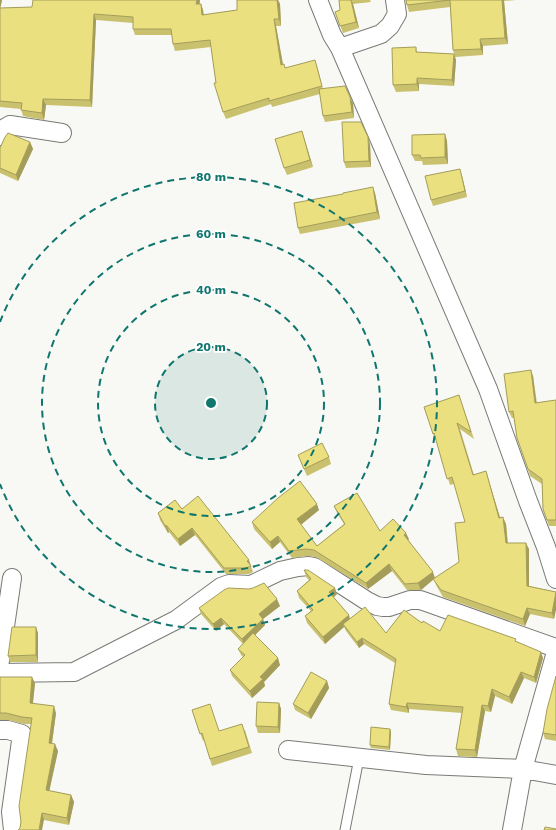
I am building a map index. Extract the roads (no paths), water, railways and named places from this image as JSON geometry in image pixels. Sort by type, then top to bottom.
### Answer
[{"type":"street","points":[[318,0],[488,389],[528,502],[546,547],[556,579]]},
{"type":"street","points":[[340,48],[381,34],[390,26],[397,14],[395,0]]},
{"type":"street","points":[[0,136],[5,128],[10,125],[62,133]]},
{"type":"street","points":[[0,673],[74,672],[176,620],[221,587],[229,584],[251,585],[280,571],[305,566],[314,567],[377,606],[389,607],[410,600],[426,602],[556,648]]},
{"type":"street","points":[[0,661],[12,578]]},
{"type":"street","points":[[512,830],[523,769],[556,652]]},
{"type":"street","points":[[0,730],[8,730],[22,734],[11,812],[13,830]]},
{"type":"street","points":[[288,750],[426,765],[523,769],[556,775]]},
{"type":"lane","points":[[345,830],[359,758]]}]
